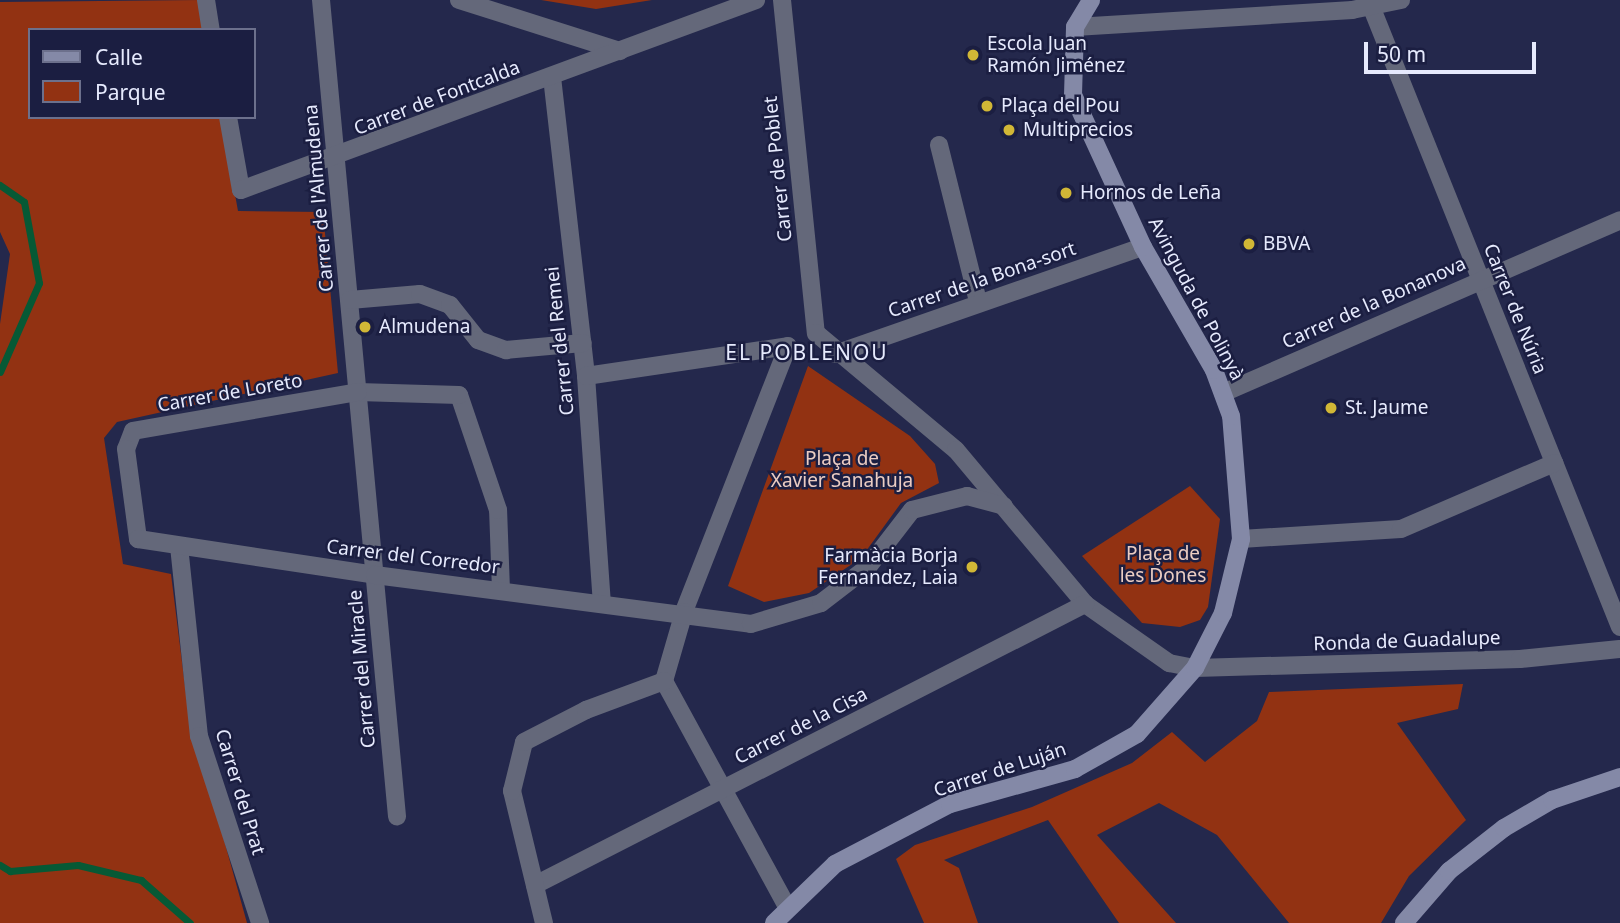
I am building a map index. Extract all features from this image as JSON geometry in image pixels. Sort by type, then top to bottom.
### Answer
[{"type":"street","points":[[206,0],[211,28]]},
{"type":"street","name":"Carrer de l'Almudena","points":[[321,0],[358,392]]},
{"type":"street","points":[[459,0],[620,51]]},
{"type":"street","name":"Carrer de Fontcalda","points":[[228,119],[241,190],[337,158],[755,0]]},
{"type":"street","name":"Carrer de Poblet","points":[[782,0],[816,333],[835,354]]},
{"type":"street","points":[[1075,27],[1091,0]]},
{"type":"street","points":[[1075,27],[1371,6],[1401,0]]},
{"type":"street","name":"Carrer de Núria","points":[[1371,6],[1620,627]]},
{"type":"street","name":"Avinguda de Polinyà","points":[[1075,27],[1073,95],[1143,247],[1223,393],[1241,538],[1223,613],[1195,668]]},
{"type":"street","name":"Carrer del Remei","points":[[552,77],[583,343],[602,602]]},
{"type":"street","points":[[939,145],[978,302]]},
{"type":"street","name":"Carrer de la Bonanova","points":[[1223,393],[1620,220]]},
{"type":"street","name":"Carrer de la Bona-sort","points":[[835,354],[978,302],[1143,247]]},
{"type":"street","points":[[350,300],[420,295],[450,305],[478,340],[506,350],[583,343]]},
{"type":"street","points":[[586,376],[788,346],[684,612],[664,681],[787,906]]},
{"type":"street","points":[[835,354],[956,450],[1085,604],[1169,663],[1195,668]]},
{"type":"street","name":"Carrer de Loreto","points":[[138,539],[126,449],[133,431],[358,392],[459,395],[498,510],[501,590]]},
{"type":"street","name":"Carrer del Miracle","points":[[358,392],[397,816]]},
{"type":"street","points":[[1241,538],[1401,529],[1554,463]]},
{"type":"street","points":[[684,612],[751,624],[821,603],[868,567],[912,510],[967,496],[1004,506]]},
{"type":"street","name":"Carrer del Corredor","points":[[138,539],[375,575],[684,612]]},
{"type":"street","name":"Carrer del Prat","points":[[179,545],[199,736],[260,923]]},
{"type":"street","name":"Carrer de la Cisa","points":[[535,885],[1085,604]]},
{"type":"street","name":"Ronda de Guadalupe","points":[[1195,668],[1520,659],[1620,649]]},
{"type":"street","name":"Carrer de Luján","points":[[774,923],[787,906],[835,864],[950,804],[1075,769],[1137,734],[1195,668]]},
{"type":"street","points":[[544,923],[512,791],[524,742],[586,710],[664,681]]},
{"type":"street","points":[[1404,923],[1449,871],[1504,828],[1552,800],[1620,776]]},
{"type":"green space","points":[[200,0],[206,28],[28,28],[28,119],[221,119],[238,211],[323,212],[338,373],[117,422],[104,438],[123,564],[171,574],[188,710],[247,923],[0,923],[0,324],[10,254],[0,232],[0,2]]},
{"type":"green space","points":[[541,0],[652,0],[596,9]]},
{"type":"green space","name":"Plaça de Xavier Sanahuja","points":[[808,366],[910,436],[935,464],[939,483],[901,503],[861,558],[809,593],[764,602],[728,586]]},
{"type":"green space","name":"Plaça de les Dones","points":[[1190,486],[1220,519],[1208,607],[1200,620],[1180,627],[1142,623],[1082,556]]},
{"type":"green space","points":[[1463,684],[1458,709],[1397,723],[1466,820],[1409,876],[1381,923],[1289,923],[1217,835],[1159,803],[1097,835],[1176,923],[1119,923],[1048,820],[944,860],[959,868],[978,923],[924,923],[896,859],[915,845],[1032,807],[1132,763],[1172,732],[1205,762],[1257,721],[1269,692]]},
{"type":"waterway","points":[[0,185],[24,202],[39,283],[0,372]]},
{"type":"waterway","points":[[0,865],[10,871],[78,865],[141,880],[190,923]]},
{"type":"place","name":"Escola Juan Ramón Jiménez","points":[[973,55]]},
{"type":"place","name":"Plaça del Pou","points":[[987,106]]},
{"type":"place","name":"Multiprecios","points":[[1009,130]]},
{"type":"place","name":"Hornos de Leña","points":[[1066,193]]},
{"type":"place","name":"BBVA","points":[[1249,244]]},
{"type":"place","name":"Almudena","points":[[365,327]]},
{"type":"place","name":"St. Jaume","points":[[1331,408]]},
{"type":"place","name":"Farmàcia Borja Fernandez, Laia","points":[[972,567]]},
{"type":"district","name":"EL POBLENOU","points":[[807,352]]}]
